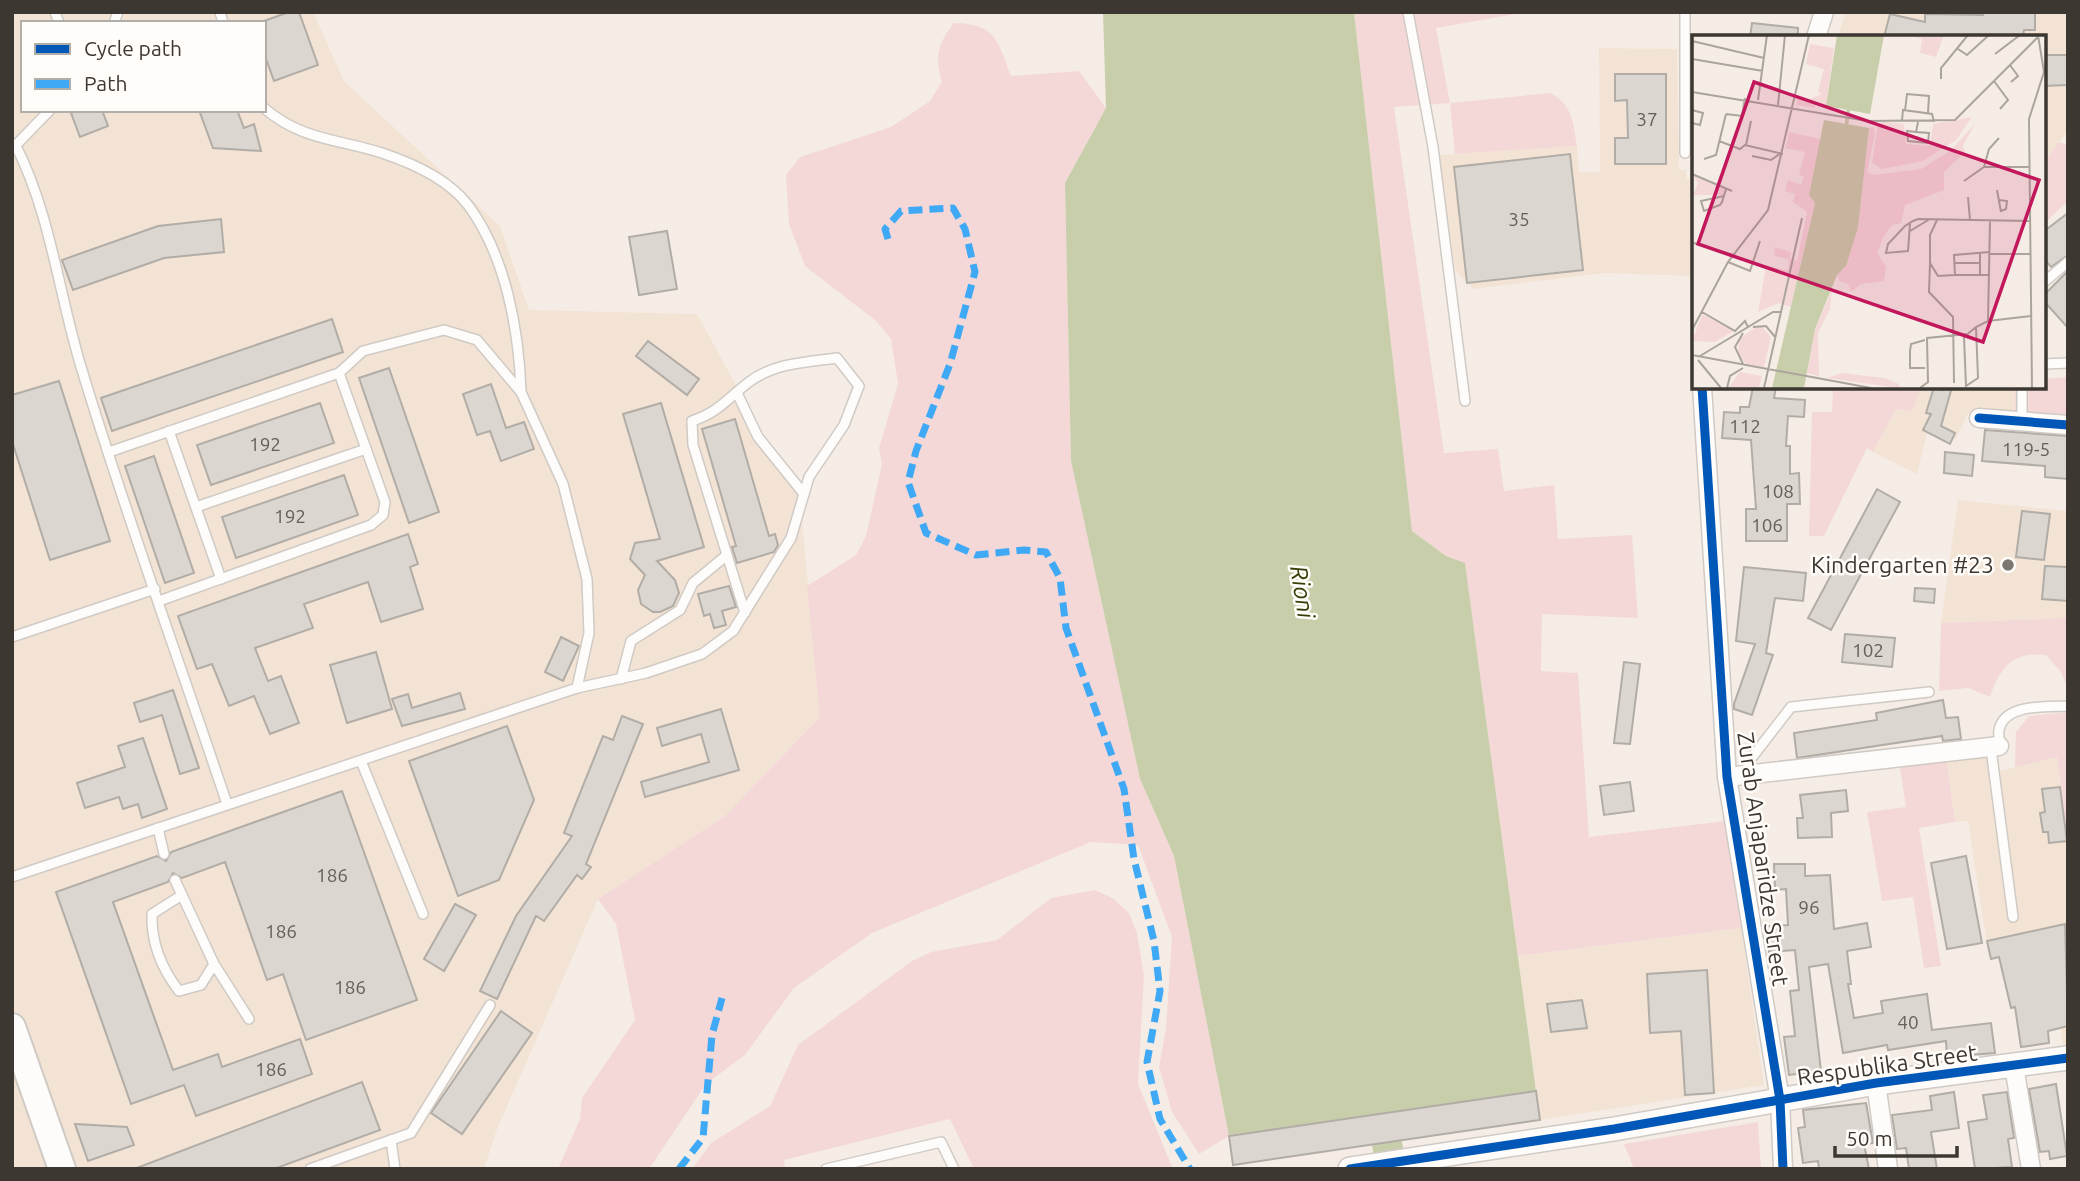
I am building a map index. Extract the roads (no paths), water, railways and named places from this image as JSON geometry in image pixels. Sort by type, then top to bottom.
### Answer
[{"type":"main road","points":[[12,1027],[24,1075],[62,1169]]},
{"type":"street","points":[[1817,35],[1824,12]]},
{"type":"street","name":"Zurab Anjaparidze Street","points":[[1702,388],[1736,776],[1780,1100],[1783,1169]]},
{"type":"street","points":[[1979,418],[2068,425]]},
{"type":"street","points":[[1736,776],[1995,748]]},
{"type":"street","name":"Respublika Street","points":[[1350,1169],[1876,1083],[2068,1058]]},
{"type":"street","points":[[2014,1066],[2031,1169]]},
{"type":"street","points":[[1876,1083],[1888,1169]]},
{"type":"lane","points":[[1408,12],[1433,147],[1465,401]]},
{"type":"lane","points":[[1685,12],[1685,153]]},
{"type":"lane","points":[[266,110],[284,125],[382,153],[431,174],[467,204],[492,247],[506,295],[520,357],[521,392]]},
{"type":"lane","points":[[48,112],[14,147],[28,170],[42,216],[65,314],[227,804]]},
{"type":"lane","points":[[2045,282],[2068,262]]},
{"type":"lane","points":[[109,452],[339,373],[363,351],[444,330],[477,340],[521,392],[563,484],[587,579],[589,633],[577,688]]},
{"type":"lane","points":[[12,877],[577,688],[702,654],[733,631],[745,613],[791,538],[809,477],[844,425],[859,386],[837,358],[788,364],[751,381],[715,413],[692,421],[692,445],[745,613]]},
{"type":"lane","points":[[2045,364],[2068,363]]},
{"type":"lane","points":[[159,601],[371,525],[383,515],[385,502],[339,373]]},
{"type":"lane","points":[[2022,388],[2022,421]]},
{"type":"lane","points":[[737,393],[758,437],[804,494]]},
{"type":"lane","points":[[169,431],[221,579]]},
{"type":"lane","points":[[196,507],[366,449]]},
{"type":"lane","points":[[621,678],[631,641],[680,610],[694,583],[727,555]]},
{"type":"lane","points":[[12,637],[155,589]]},
{"type":"lane","points":[[1736,776],[1791,707],[1929,692]]},
{"type":"lane","points":[[2013,917],[1995,748],[1998,728],[2007,716],[2020,709],[2068,706]]},
{"type":"lane","points":[[361,761],[423,914]]},
{"type":"lane","points":[[158,828],[164,854]]},
{"type":"lane","points":[[175,880],[214,964],[249,1019]]},
{"type":"lane","points":[[181,895],[152,914],[151,932],[165,972],[180,991],[201,985],[214,964]]},
{"type":"lane","points":[[310,1169],[411,1133],[490,1004]]},
{"type":"lane","points":[[391,1140],[396,1169]]},
{"type":"lane","points":[[826,1169],[941,1142],[954,1169]]},
{"type":"water","points":[[1103,12],[1354,12],[1412,531],[1446,556],[1465,563],[1536,1091],[1229,1136],[1174,856],[1140,779],[1071,461],[1065,183],[1106,108]]},
{"type":"waterway","name":"Rioni","points":[[1379,1104],[1392,1169]]},
{"type":"place","name":"Kindergarten #23","points":[[2008,565]]}]
